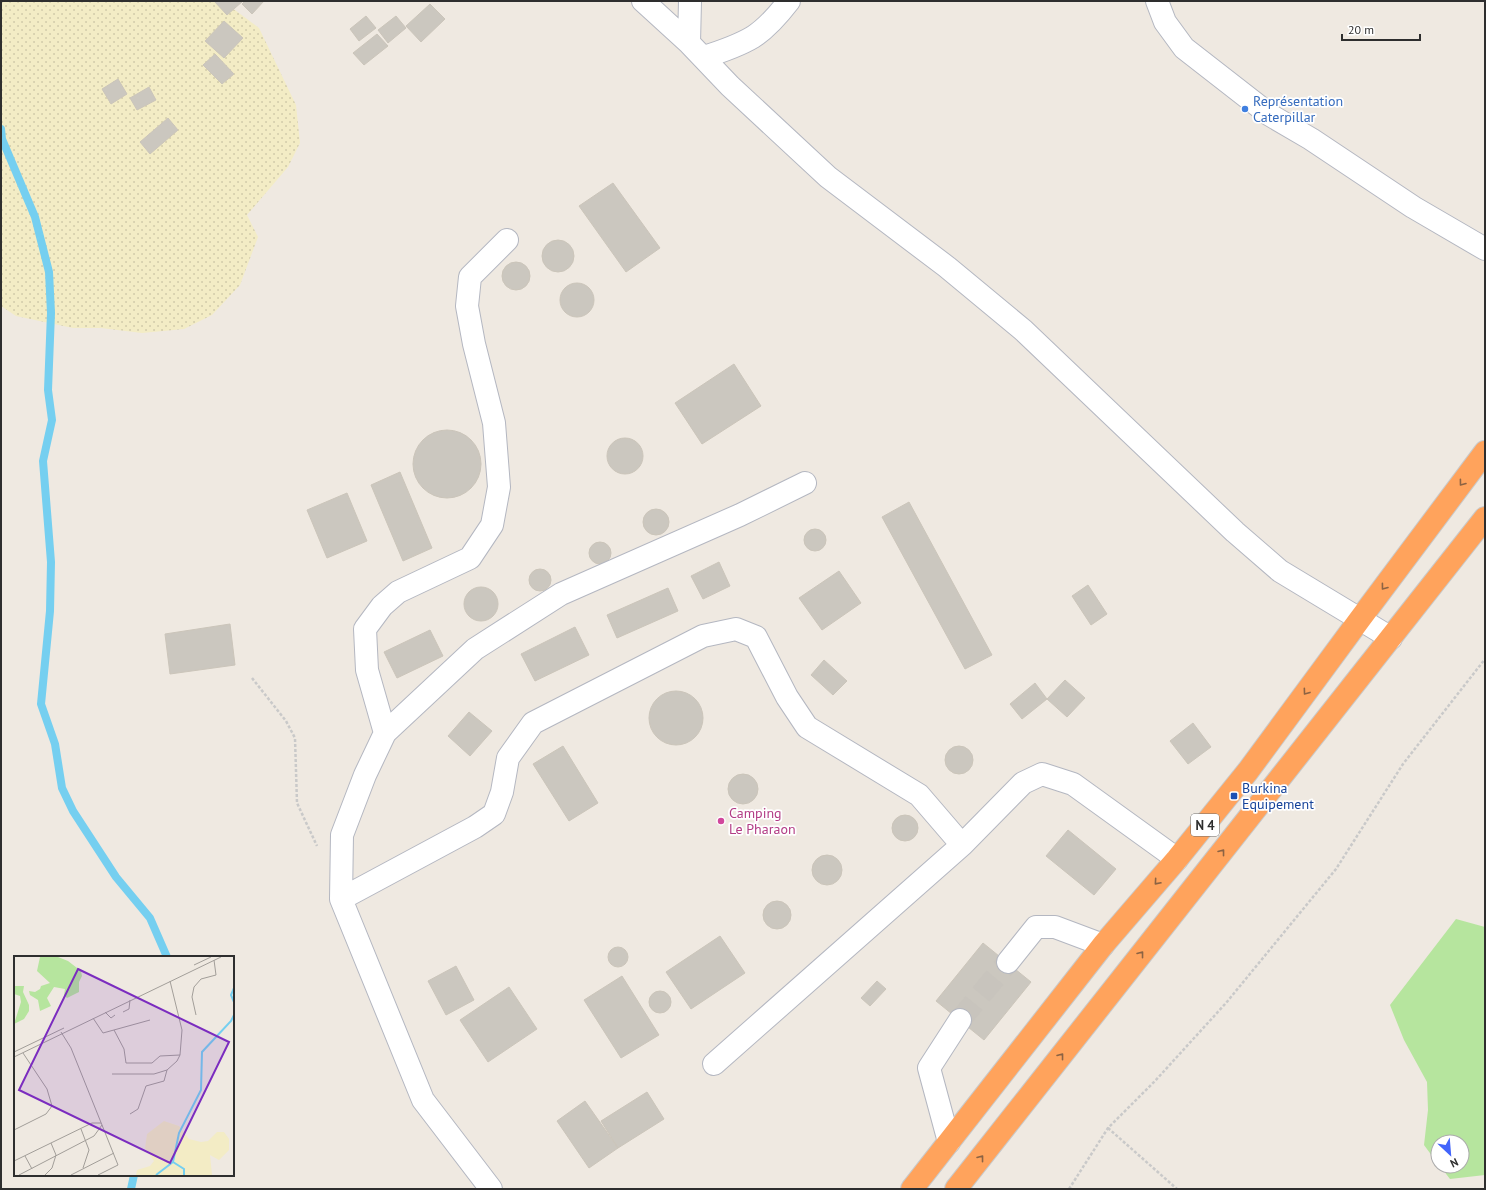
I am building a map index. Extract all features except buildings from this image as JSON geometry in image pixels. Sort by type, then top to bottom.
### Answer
[{"type":"highway","name":"N 4","points":[[912,1189],[1103,945],[1177,859],[1248,771],[1485,452]]},
{"type":"highway","name":"N 4","points":[[956,1189],[1485,518]]},
{"type":"street","points":[[643,1],[696,50],[730,86],[828,177],[946,267],[1023,330],[1235,532],[1280,571],[1391,638]]},
{"type":"street","points":[[690,1],[696,50]]},
{"type":"street","points":[[696,50],[723,51],[754,36],[777,16],[789,1]]},
{"type":"street","points":[[1157,1],[1165,22],[1184,48],[1258,106],[1270,115],[1312,139],[1413,207],[1485,249]]},
{"type":"street","points":[[385,733],[367,670],[365,628],[382,606],[398,592],[470,558],[492,525],[499,487],[494,423],[474,344],[467,306],[470,277],[507,240]]},
{"type":"street","points":[[491,1189],[423,1100],[341,899],[342,835],[365,775],[385,733],[475,649],[561,594],[740,516],[805,483]]},
{"type":"street","points":[[341,899],[474,827],[494,814],[502,792],[508,758],[533,723],[703,636],[736,629],[756,637],[787,697],[807,727],[919,795],[962,845]]},
{"type":"street","points":[[714,1064],[962,845],[1023,784],[1042,774],[1073,784],[1177,859]]},
{"type":"street","points":[[1008,962],[1036,927],[1055,926],[1103,945]]},
{"type":"street","points":[[949,1142],[929,1068],[960,1020]]},
{"type":"path","points":[[1069,1189],[1108,1128],[1156,1081],[1226,1003],[1336,869],[1403,764],[1485,659]]},
{"type":"path","points":[[252,678],[286,720],[295,738],[297,803],[319,851]]},
{"type":"path","points":[[1108,1128],[1177,1189]]},
{"type":"green space","points":[[1456,919],[1485,927],[1485,1175],[1450,1179],[1446,1174],[1470,1174],[1470,1134],[1430,1134],[1430,1153],[1424,1145],[1428,1110],[1427,1082],[1404,1040],[1390,1005]]},
{"type":"sand","points":[[1,1],[212,1],[235,10],[259,28],[296,105],[300,143],[288,167],[247,215],[258,237],[240,285],[212,315],[184,329],[142,333],[101,328],[73,328],[16,316],[1,306]]},
{"type":"waterway","points":[[1,129],[2,139],[35,217],[49,272],[51,313],[48,390],[52,420],[43,461],[51,562],[50,611],[41,704],[55,744],[62,788],[73,811],[116,877],[150,918],[167,956]]},
{"type":"waterway","points":[[131,1189],[134,1176]]},
{"type":"tunnel","points":[[960,1020],[1008,962]]},
{"type":"place","name":"Représentation Caterpillar","points":[[1245,109]]},
{"type":"place","name":"Burkina Equipement","points":[[1234,796]]},
{"type":"place","name":"Camping Le Pharaon","points":[[721,821]]}]
